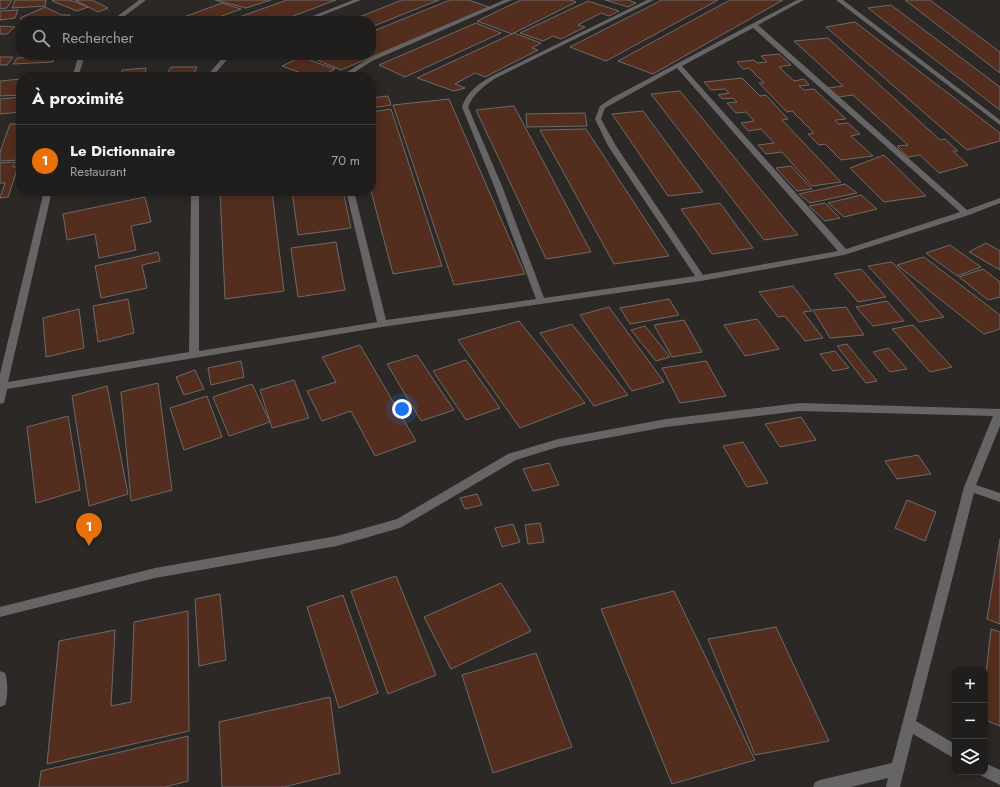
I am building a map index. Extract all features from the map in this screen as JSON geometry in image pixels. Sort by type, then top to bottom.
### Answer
[{"type":"street","points":[[121,16],[143,0]]},
{"type":"street","points":[[317,16],[358,0]]},
{"type":"street","points":[[376,57],[509,0]]},
{"type":"street","points":[[541,301],[498,186],[465,107],[467,98],[476,89],[492,78],[651,0]]},
{"type":"street","points":[[701,278],[612,146],[598,118],[602,107],[614,99],[800,0]]},
{"type":"street","points":[[839,0],[1000,123]]},
{"type":"street","points":[[754,24],[966,213]]},
{"type":"street","points":[[77,72],[80,60]]},
{"type":"street","points":[[213,72],[224,60]]},
{"type":"street","points":[[350,72],[370,60]]},
{"type":"street","points":[[678,65],[844,252]]},
{"type":"street","points":[[0,400],[47,196]]},
{"type":"street","points":[[194,355],[195,196]]},
{"type":"street","points":[[351,196],[382,324]]},
{"type":"street","points":[[2,386],[382,324],[701,278],[844,252],[966,213],[1000,200]]},
{"type":"street","points":[[0,612],[156,573],[337,540],[400,523],[512,457],[558,443],[666,423],[800,407],[1000,413],[970,487],[893,787]]},
{"type":"street","points":[[970,487],[1000,498]]},
{"type":"street","points":[[0,676],[0,700]]},
{"type":"street","points":[[909,724],[952,750]]},
{"type":"street","points":[[820,787],[897,769]]},
{"type":"street","points":[[988,772],[1000,778]]},
{"type":"building","points":[[0,0],[12,0],[7,8],[0,9]]},
{"type":"building","points":[[15,0],[46,0],[45,6],[12,8]]},
{"type":"building","points":[[70,0],[88,7],[77,11],[52,1]]},
{"type":"building","points":[[75,0],[92,0],[108,8],[98,12]]},
{"type":"building","points":[[215,0],[271,0],[246,8]]},
{"type":"building","points":[[287,0],[336,0],[293,16],[242,16]]},
{"type":"building","points":[[402,0],[439,0],[376,25],[376,16],[362,16]]},
{"type":"building","points":[[450,0],[468,0],[489,7],[376,55],[376,30]]},
{"type":"building","points":[[521,0],[571,0],[576,2],[512,34],[477,21]]},
{"type":"building","points":[[605,0],[628,0],[636,3],[628,7]]},
{"type":"building","points":[[662,0],[718,0],[606,61],[570,47]]},
{"type":"building","points":[[730,0],[783,0],[653,74],[618,61]]},
{"type":"building","points":[[905,0],[930,0],[1000,52],[1000,73]]},
{"type":"building","points":[[588,1],[619,11],[609,16],[601,13],[578,25],[585,27],[561,39],[553,36],[543,41],[520,33]]},
{"type":"building","points":[[222,3],[241,9],[222,16],[187,16]]},
{"type":"building","points":[[891,5],[1000,87],[1000,110],[868,8]]},
{"type":"building","points":[[45,7],[62,15],[70,15],[69,16],[25,16]]},
{"type":"building","points":[[18,10],[15,18],[0,20],[0,11]]},
{"type":"building","points":[[855,22],[1000,133],[1000,141],[967,150],[826,27]]},
{"type":"building","points":[[476,23],[501,33],[405,77],[379,65]]},
{"type":"building","points":[[0,26],[15,27],[7,34],[0,34]]},
{"type":"building","points":[[514,33],[541,43],[532,48],[538,50],[485,77],[475,73],[455,84],[465,88],[454,91],[417,78]]},
{"type":"building","points":[[828,38],[940,140],[945,139],[958,151],[953,151],[968,165],[939,173],[920,155],[908,157],[897,146],[908,145],[853,95],[838,97],[828,88],[843,86],[794,41]]},
{"type":"building","points":[[779,54],[791,65],[779,67],[794,81],[804,79],[809,85],[799,86],[804,90],[814,89],[846,119],[835,120],[839,124],[848,123],[860,134],[851,136],[873,156],[841,160],[825,144],[819,145],[808,134],[814,133],[792,111],[787,112],[759,83],[764,83],[749,68],[743,69],[737,62],[754,60],[757,63],[767,62],[761,56]]},
{"type":"building","points":[[0,57],[13,57],[7,65],[0,65]]},
{"type":"building","points":[[16,60],[54,60],[53,62],[13,64]]},
{"type":"building","points":[[295,60],[310,60],[335,69],[329,72],[298,72],[282,66]]},
{"type":"building","points":[[317,60],[364,60],[341,70]]},
{"type":"building","points":[[171,67],[197,67],[194,72],[168,72]]},
{"type":"building","points":[[146,68],[145,72],[121,72],[122,70]]},
{"type":"building","points":[[742,78],[760,96],[766,95],[788,119],[782,120],[841,182],[812,186],[782,152],[766,154],[758,145],[774,143],[761,129],[748,131],[741,123],[754,121],[746,112],[736,113],[727,103],[737,102],[733,98],[723,99],[718,95],[729,93],[725,89],[711,90],[704,82]]},
{"type":"building","points":[[16,79],[16,95],[0,96],[0,81]]},
{"type":"building","points":[[680,91],[798,235],[764,240],[651,94]]},
{"type":"building","points":[[388,96],[391,105],[376,107],[376,97]]},
{"type":"building","points":[[16,97],[16,112],[0,114],[0,99]]},
{"type":"building","points":[[449,99],[525,274],[454,285],[393,105]]},
{"type":"building","points":[[514,106],[591,252],[546,259],[476,110]]},
{"type":"building","points":[[391,109],[442,266],[393,274],[372,196],[376,196],[376,111]]},
{"type":"building","points":[[643,111],[703,192],[668,196],[612,114]]},
{"type":"building","points":[[585,113],[587,126],[527,127],[526,114]]},
{"type":"building","points":[[10,124],[16,124],[16,160],[0,161],[0,152]]},
{"type":"building","points":[[586,129],[669,256],[614,264],[540,130]]},
{"type":"building","points":[[884,155],[926,196],[884,202],[850,168]]},
{"type":"building","points":[[15,162],[13,167],[16,167],[16,173],[8,197],[0,198],[5,183],[0,183],[0,163]]},
{"type":"building","points":[[791,166],[812,189],[797,191],[776,168]]},
{"type":"building","points":[[845,184],[857,193],[810,203],[799,194]]},
{"type":"building","points":[[861,195],[877,209],[844,217],[828,203]]},
{"type":"building","points":[[220,196],[273,196],[284,291],[225,299]]},
{"type":"building","points":[[293,196],[344,196],[351,228],[298,235]]},
{"type":"building","points":[[145,197],[151,222],[131,226],[136,250],[99,258],[95,234],[67,240],[63,214]]},
{"type":"building","points":[[720,203],[753,248],[712,254],[681,209]]},
{"type":"building","points":[[825,203],[840,218],[825,221],[809,206]]},
{"type":"building","points":[[336,242],[345,290],[298,297],[291,248]]},
{"type":"building","points":[[986,243],[1000,251],[1000,270],[969,252]]},
{"type":"building","points":[[950,245],[981,267],[957,276],[926,253]]},
{"type":"building","points":[[158,252],[160,261],[142,265],[147,288],[101,298],[95,266]]},
{"type":"building","points":[[924,257],[1000,315],[1000,329],[984,334],[897,265]]},
{"type":"building","points":[[892,262],[944,317],[919,322],[868,266]]},
{"type":"building","points":[[861,269],[886,297],[858,302],[834,274]]},
{"type":"building","points":[[983,269],[1000,282],[1000,297],[988,300],[959,277]]},
{"type":"building","points":[[793,286],[812,311],[803,312],[823,338],[805,341],[785,316],[778,317],[759,292]]},
{"type":"building","points":[[128,299],[134,333],[98,342],[93,306]]},
{"type":"building","points":[[669,299],[679,315],[630,324],[620,308]]},
{"type":"building","points":[[887,301],[904,321],[873,326],[856,307]]},
{"type":"building","points":[[609,307],[664,382],[632,391],[580,315]]},
{"type":"building","points":[[846,307],[864,335],[830,338],[813,310]]},
{"type":"building","points":[[79,309],[84,348],[46,357],[43,318]]},
{"type":"building","points":[[757,319],[779,349],[745,356],[724,325]]},
{"type":"building","points":[[684,320],[702,352],[672,357],[654,325]]},
{"type":"building","points":[[519,321],[585,403],[520,428],[458,340]]},
{"type":"building","points":[[572,324],[628,395],[594,406],[540,333]]},
{"type":"building","points":[[913,325],[952,367],[930,372],[892,329]]},
{"type":"building","points":[[645,326],[670,357],[656,361],[631,330]]},
{"type":"building","points":[[847,344],[877,381],[866,383],[837,346]]},
{"type":"building","points":[[360,345],[416,441],[375,456],[351,411],[322,421],[307,391],[336,382],[322,357]]},
{"type":"building","points":[[889,348],[907,369],[890,372],[873,352]]},
{"type":"building","points":[[835,351],[849,368],[833,371],[820,354]]},
{"type":"building","points":[[417,355],[454,410],[421,421],[387,364]]},
{"type":"building","points":[[466,360],[500,408],[466,420],[433,371]]},
{"type":"building","points":[[241,361],[244,377],[211,385],[208,368]]},
{"type":"building","points":[[706,361],[726,396],[680,403],[662,368]]},
{"type":"building","points":[[195,370],[204,389],[184,395],[176,377]]},
{"type":"building","points":[[294,380],[309,418],[272,428],[260,390]]},
{"type":"building","points":[[158,383],[172,490],[131,501],[121,392]]},
{"type":"building","points":[[252,384],[270,422],[229,436],[213,397]]},
{"type":"building","points":[[107,386],[128,494],[89,506],[72,396]]},
{"type":"building","points":[[207,396],[222,437],[184,450],[170,408]]},
{"type":"building","points":[[68,416],[80,490],[36,503],[27,427]]},
{"type":"building","points":[[801,417],[816,440],[780,447],[765,424]]},
{"type":"building","points":[[743,442],[768,483],[747,487],[723,446]]},
{"type":"building","points":[[918,455],[931,474],[897,479],[885,461]]},
{"type":"building","points":[[549,463],[559,485],[533,491],[523,469]]},
{"type":"building","points":[[477,494],[482,505],[465,509],[460,498]]},
{"type":"building","points":[[907,500],[936,512],[925,541],[895,528]]},
{"type":"building","points":[[540,523],[544,542],[528,544],[525,525]]},
{"type":"building","points":[[513,524],[520,542],[502,547],[495,528]]},
{"type":"building","points":[[1000,539],[1000,624],[987,619]]},
{"type":"building","points":[[396,576],[436,675],[388,694],[351,591]]},
{"type":"building","points":[[501,583],[531,631],[451,669],[424,617]]},
{"type":"building","points":[[674,591],[755,760],[672,784],[601,609]]},
{"type":"building","points":[[220,594],[226,660],[199,666],[195,599]]},
{"type":"building","points":[[343,595],[378,693],[339,708],[307,607]]},
{"type":"building","points":[[188,611],[189,731],[47,764],[59,641],[115,630],[111,706],[131,702],[134,622]]},
{"type":"building","points":[[776,627],[829,741],[755,755],[708,639]]},
{"type":"building","points":[[991,629],[1000,632],[1000,726],[988,721],[988,667],[987,667]]},
{"type":"building","points":[[536,653],[572,747],[493,773],[462,675]]},
{"type":"building","points":[[330,697],[340,773],[284,787],[222,787],[219,722]]},
{"type":"building","points":[[188,736],[188,781],[165,787],[39,787],[41,771]]},
{"type":"place","name":"Le Dictionnaire","points":[[89,546]]}]
